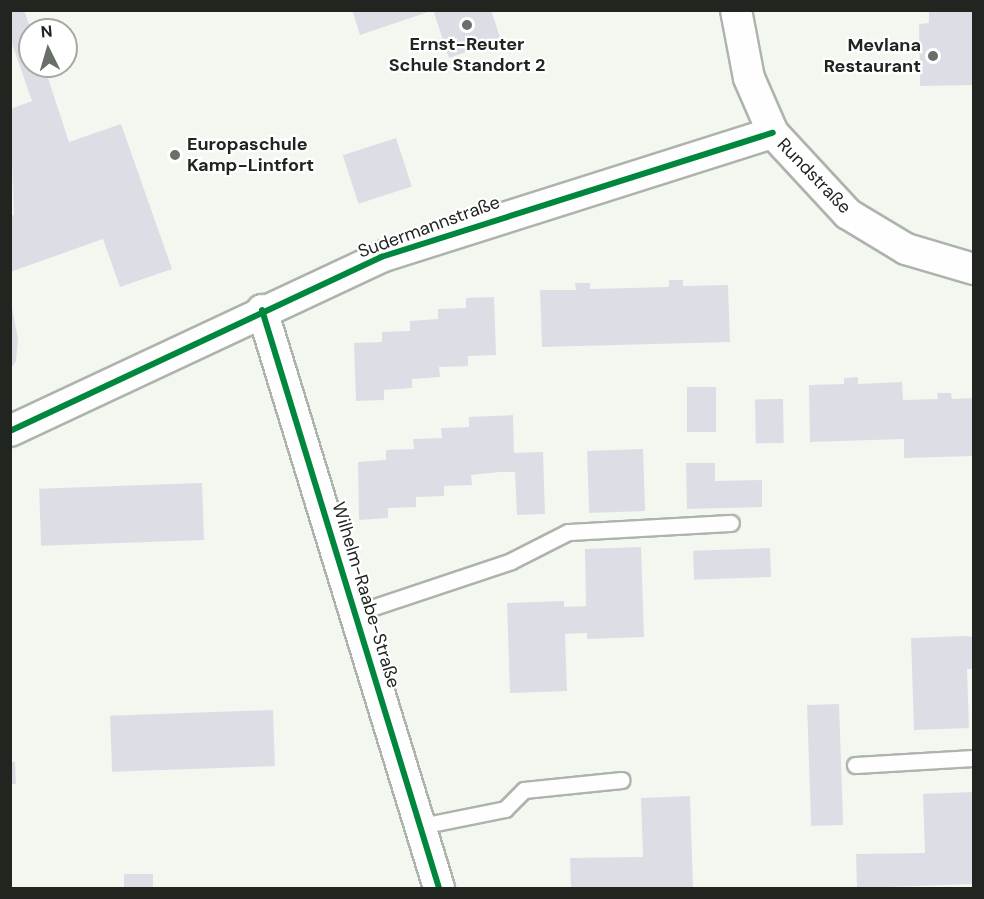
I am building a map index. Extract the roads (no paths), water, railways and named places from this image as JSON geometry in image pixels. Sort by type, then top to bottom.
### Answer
[{"type":"street","name":"Rundstraße","points":[[736,10],[748,78],[773,133],[849,214],[906,249],[974,269]]},
{"type":"street","name":"Sudermannstraße","points":[[10,431],[262,310],[381,257],[773,133]]},
{"type":"street","name":"Wilhelm-Raabe-Straße","points":[[262,310],[439,888]]},
{"type":"lane","points":[[356,613],[511,561],[568,532],[731,523]]},
{"type":"lane","points":[[855,765],[974,759]]},
{"type":"lane","points":[[421,826],[505,809],[524,790],[621,780]]},
{"type":"place","name":"Ernst-Reuter Schule Standort 2","points":[[467,25]]},
{"type":"place","name":"Mevlana Restaurant","points":[[933,56]]},
{"type":"place","name":"Europaschule Kamp-Lintfort","points":[[175,155]]}]
